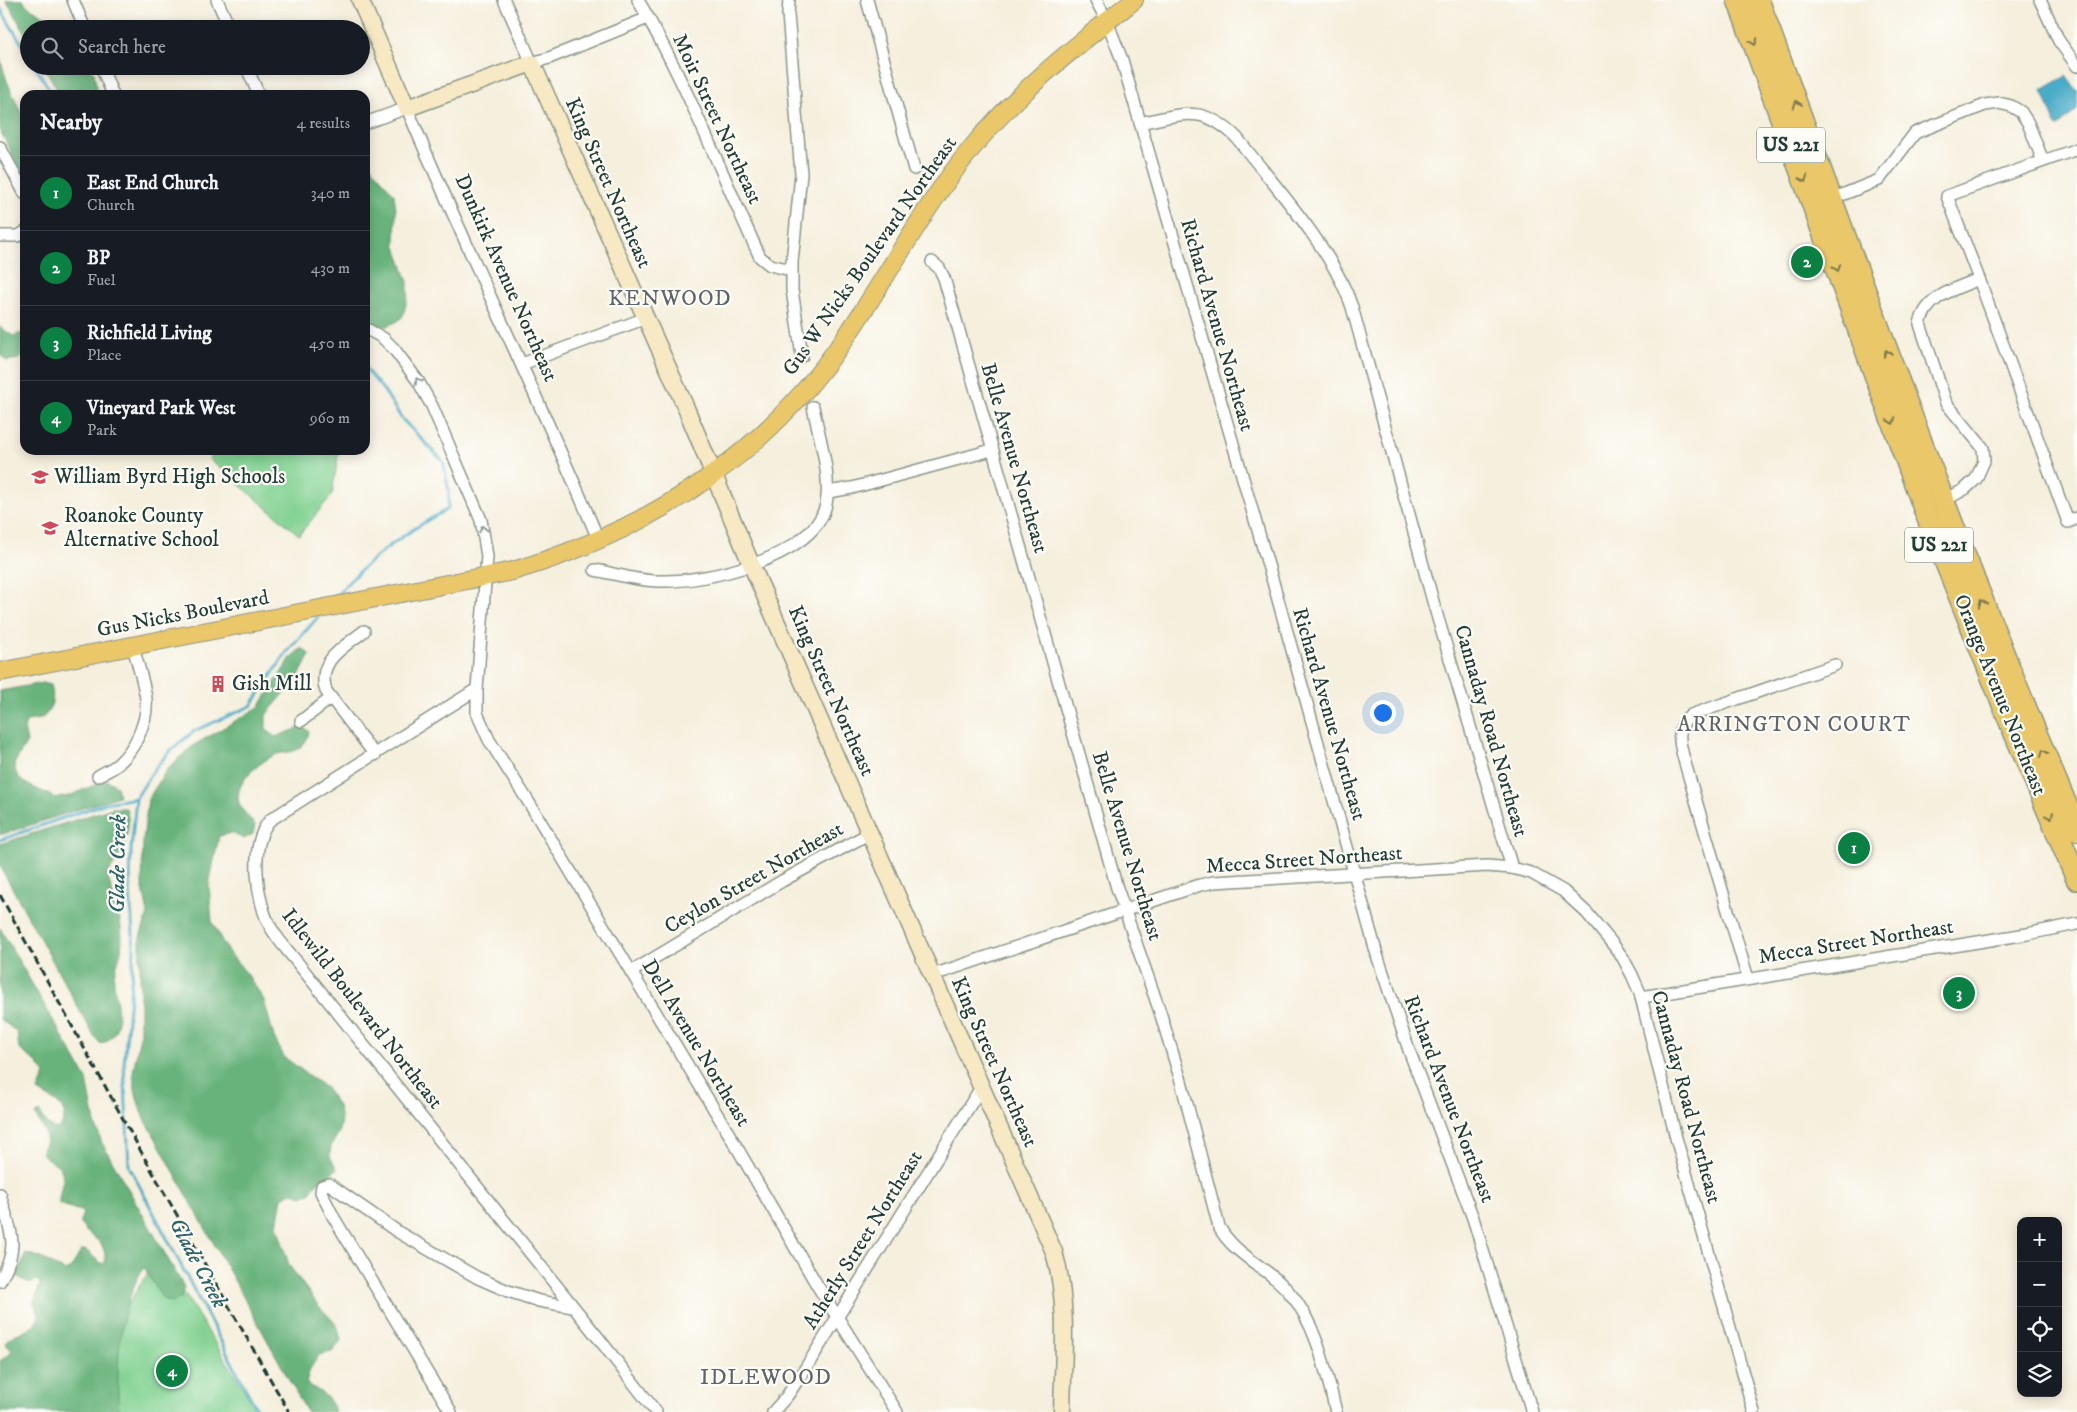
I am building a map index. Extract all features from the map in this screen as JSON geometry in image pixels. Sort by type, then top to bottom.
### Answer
[{"type":"highway","name":"Orange Avenue Northeast","points":[[1738,0],[1823,202]]},
{"type":"highway","name":"Orange Avenue Northeast","points":[[1758,0],[1823,202],[1935,506],[2010,724],[2077,879]]},
{"type":"highway","name":"Orange Avenue Northeast","points":[[1935,506],[1980,597],[2077,830]]},
{"type":"main road","name":"Gus W Nicks Boulevard Northeast","points":[[375,599],[486,578],[551,560],[600,541],[670,504],[714,474],[753,442],[780,416],[826,364],[856,322],[945,184],[991,126],[1038,77],[1134,0]]},
{"type":"main road","name":"Gus Nicks Boulevard","points":[[0,672],[375,599]]},
{"type":"street","points":[[72,0],[81,20]]},
{"type":"street","points":[[217,0],[226,20]]},
{"type":"street","name":"Dunkirk Avenue Northeast","points":[[360,0],[368,20]]},
{"type":"street","name":"King Street Northeast","points":[[504,0],[646,318],[751,564],[1044,1227],[1060,1271],[1064,1320],[1062,1412]]},
{"type":"street","name":"Moir Street Northeast","points":[[638,0],[681,81],[760,256],[767,264],[792,270]]},
{"type":"street","points":[[789,0],[788,14],[801,174],[792,270],[792,290],[802,356]]},
{"type":"street","points":[[867,0],[914,169]]},
{"type":"street","name":"Richard Avenue Northeast","points":[[1096,0],[1107,21],[1122,60],[1393,1004],[1480,1240],[1532,1412]]},
{"type":"street","points":[[2040,0],[2060,41],[2077,66]]},
{"type":"street","points":[[370,121],[549,58],[648,18]]},
{"type":"street","name":"Dunkirk Avenue Northeast","points":[[370,24],[476,266],[522,364],[600,541]]},
{"type":"street","points":[[104,75],[110,90]]},
{"type":"street","points":[[250,75],[257,90]]},
{"type":"street","points":[[1823,202],[1879,180],[1914,133],[1985,105],[1999,103],[2011,106],[2020,112],[2028,123],[2043,161]]},
{"type":"street","name":"Cannaday Road Northeast","points":[[1140,123],[1192,113],[1202,114],[1225,126],[1238,138],[1303,223],[1342,280],[1352,307],[1434,605],[1480,754],[1512,868],[1544,879],[1577,903],[1623,958],[1641,997],[1676,1138],[1754,1412]]},
{"type":"street","points":[[0,147],[20,185]]},
{"type":"street","points":[[2077,149],[1947,196],[2068,522],[2077,518]]},
{"type":"street","points":[[0,236],[20,235]]},
{"type":"street","name":"Belle Avenue Northeast","points":[[932,262],[939,268],[944,278],[1125,911],[1160,1012],[1181,1081],[1219,1227],[1232,1246],[1289,1291],[1300,1307],[1317,1344],[1336,1412]]},
{"type":"street","points":[[1935,506],[1976,479],[1984,461],[1983,448],[1946,402],[1920,324],[1922,314],[1927,306],[1939,296],[1979,279]]},
{"type":"street","points":[[522,364],[646,318]]},
{"type":"street","points":[[370,331],[383,338],[394,349],[418,381],[432,406],[481,520],[486,544],[486,578],[477,689]]},
{"type":"street","points":[[595,570],[638,579],[677,581],[706,578],[728,573],[793,546],[811,533],[822,517],[828,492],[813,407]]},
{"type":"street","points":[[828,492],[852,488],[992,450]]},
{"type":"street","points":[[364,631],[324,667],[323,682],[326,691],[374,755]]},
{"type":"street","points":[[98,776],[118,765],[140,733],[146,714],[146,698],[133,646]]},
{"type":"street","points":[[1748,979],[1679,740],[1681,725],[1691,714],[1835,665]]},
{"type":"street","name":"Idlewild Boulevard Northeast","points":[[477,689],[270,820],[264,827],[258,849],[257,866],[261,898],[266,916],[272,928],[297,962],[656,1412]]},
{"type":"street","name":"Dell Avenue Northeast","points":[[477,689],[478,713],[481,726],[896,1412]]},
{"type":"street","points":[[301,721],[331,698]]},
{"type":"street","name":"Ceylon Street Northeast","points":[[631,972],[782,881],[870,833]]},
{"type":"street","name":"Mecca Street Northeast","points":[[933,975],[1200,885],[1214,882],[1487,866],[1512,868]]},
{"type":"street","name":"Mecca Street Northeast","points":[[1641,997],[2077,924]]},
{"type":"street","name":"Atherly Street Northeast","points":[[773,1412],[787,1396],[982,1086]]},
{"type":"street","points":[[451,1412],[324,1200],[320,1188],[325,1184],[329,1184],[398,1232],[486,1283],[539,1301],[573,1307]]},
{"type":"street","points":[[0,1194],[13,1242],[10,1261],[0,1281]]},
{"type":"green space","points":[[6,0],[23,0],[26,5],[44,16],[46,20],[20,20],[20,24]]},
{"type":"green space","points":[[0,58],[7,81],[20,111],[20,170],[0,130]]},
{"type":"green space","points":[[49,75],[94,75],[97,90],[57,90]]},
{"type":"green space","points":[[370,165],[394,194],[396,210],[395,244],[408,282],[408,296],[403,316],[398,321],[387,326],[381,326],[370,320]]},
{"type":"green space","points":[[0,327],[13,336],[20,334],[20,358],[7,361],[0,355]]},
{"type":"green space","points":[[210,455],[338,455],[332,495],[299,535],[209,459]]},
{"type":"green space","points":[[302,648],[310,655],[299,676],[266,715],[266,728],[275,737],[302,727],[309,731],[308,737],[299,748],[292,752],[277,754],[263,762],[244,780],[238,795],[239,803],[255,825],[253,834],[244,839],[232,833],[219,836],[209,885],[212,922],[227,950],[248,975],[264,1000],[274,1037],[284,1057],[326,1088],[338,1106],[341,1119],[339,1132],[331,1146],[330,1157],[337,1168],[320,1181],[309,1194],[301,1196],[293,1192],[282,1198],[277,1225],[289,1265],[318,1305],[337,1325],[341,1340],[332,1352],[319,1355],[310,1369],[306,1383],[328,1398],[335,1412],[307,1412],[141,1112],[135,1090],[133,1072],[140,1036],[140,937],[148,914],[142,884],[143,840],[148,799],[168,768],[194,745],[259,707],[292,656]]},
{"type":"green space","points":[[43,683],[51,685],[52,704],[47,713],[40,719],[27,721],[24,728],[27,742],[14,764],[17,775],[25,783],[54,798],[69,796],[106,780],[117,786],[119,796],[0,835],[0,691]]},
{"type":"green space","points":[[112,808],[126,808],[128,826],[121,852],[107,875],[118,912],[122,941],[114,978],[118,1017],[117,1025],[115,1033],[101,1044],[95,1038],[0,866],[0,844]]},
{"type":"green space","points":[[0,928],[87,1079],[95,1123],[102,1143],[184,1287],[181,1298],[173,1302],[163,1299],[144,1267],[135,1283],[124,1318],[121,1337],[118,1375],[119,1412],[0,1412],[0,1361],[12,1351],[6,1344],[13,1336],[32,1326],[39,1315],[34,1303],[40,1284],[37,1280],[30,1284],[18,1277],[17,1273],[26,1254],[42,1258],[65,1271],[71,1268],[81,1251],[85,1250],[105,1264],[105,1255],[100,1243],[81,1224],[83,1212],[59,1204],[63,1178],[61,1169],[42,1152],[46,1136],[35,1114],[40,1112],[47,1124],[53,1128],[60,1128],[64,1114],[63,1109],[55,1101],[38,1091],[45,1074],[35,1061],[19,1049],[17,1032],[0,1019]]},
{"type":"green space","points":[[160,1254],[258,1412],[111,1412],[112,1329]]},
{"type":"water","points":[[2066,76],[2077,91],[2077,110],[2057,127],[2042,90]]},
{"type":"waterway","name":"Glade Creek","points":[[0,8],[20,41]]},
{"type":"waterway","name":"Glade Creek","points":[[41,75],[50,90]]},
{"type":"waterway","name":"Glade Creek","points":[[333,599],[386,548],[448,509],[449,492],[443,461],[402,419],[385,392],[370,374]]},
{"type":"waterway","name":"Glade Creek","points":[[258,1412],[129,1166],[124,1065],[134,950],[130,890],[131,850],[136,798],[153,771],[169,752],[194,731],[251,706],[287,652],[318,617]]},
{"type":"waterway","points":[[0,840],[106,803],[136,798]]},
{"type":"railway","points":[[0,895],[144,1157],[289,1412]]},
{"type":"place","name":"BP","points":[[1807,262]]},
{"type":"place","name":"William Byrd High Schools","points":[[40,477]]},
{"type":"place","name":"Roanoke County Alternative School","points":[[50,528]]},
{"type":"place","name":"Gish Mill","points":[[218,684]]},
{"type":"place","name":"East End Church","points":[[1854,848]]},
{"type":"place","name":"Richfield Living","points":[[1959,993]]},
{"type":"place","name":"Vineyard Park West","points":[[172,1371]]},
{"type":"district","name":"KENWOOD","points":[[670,298]]},
{"type":"district","name":"ARRINGTON COURT","points":[[1794,724]]},
{"type":"district","name":"IDLEWOOD","points":[[766,1377]]}]
